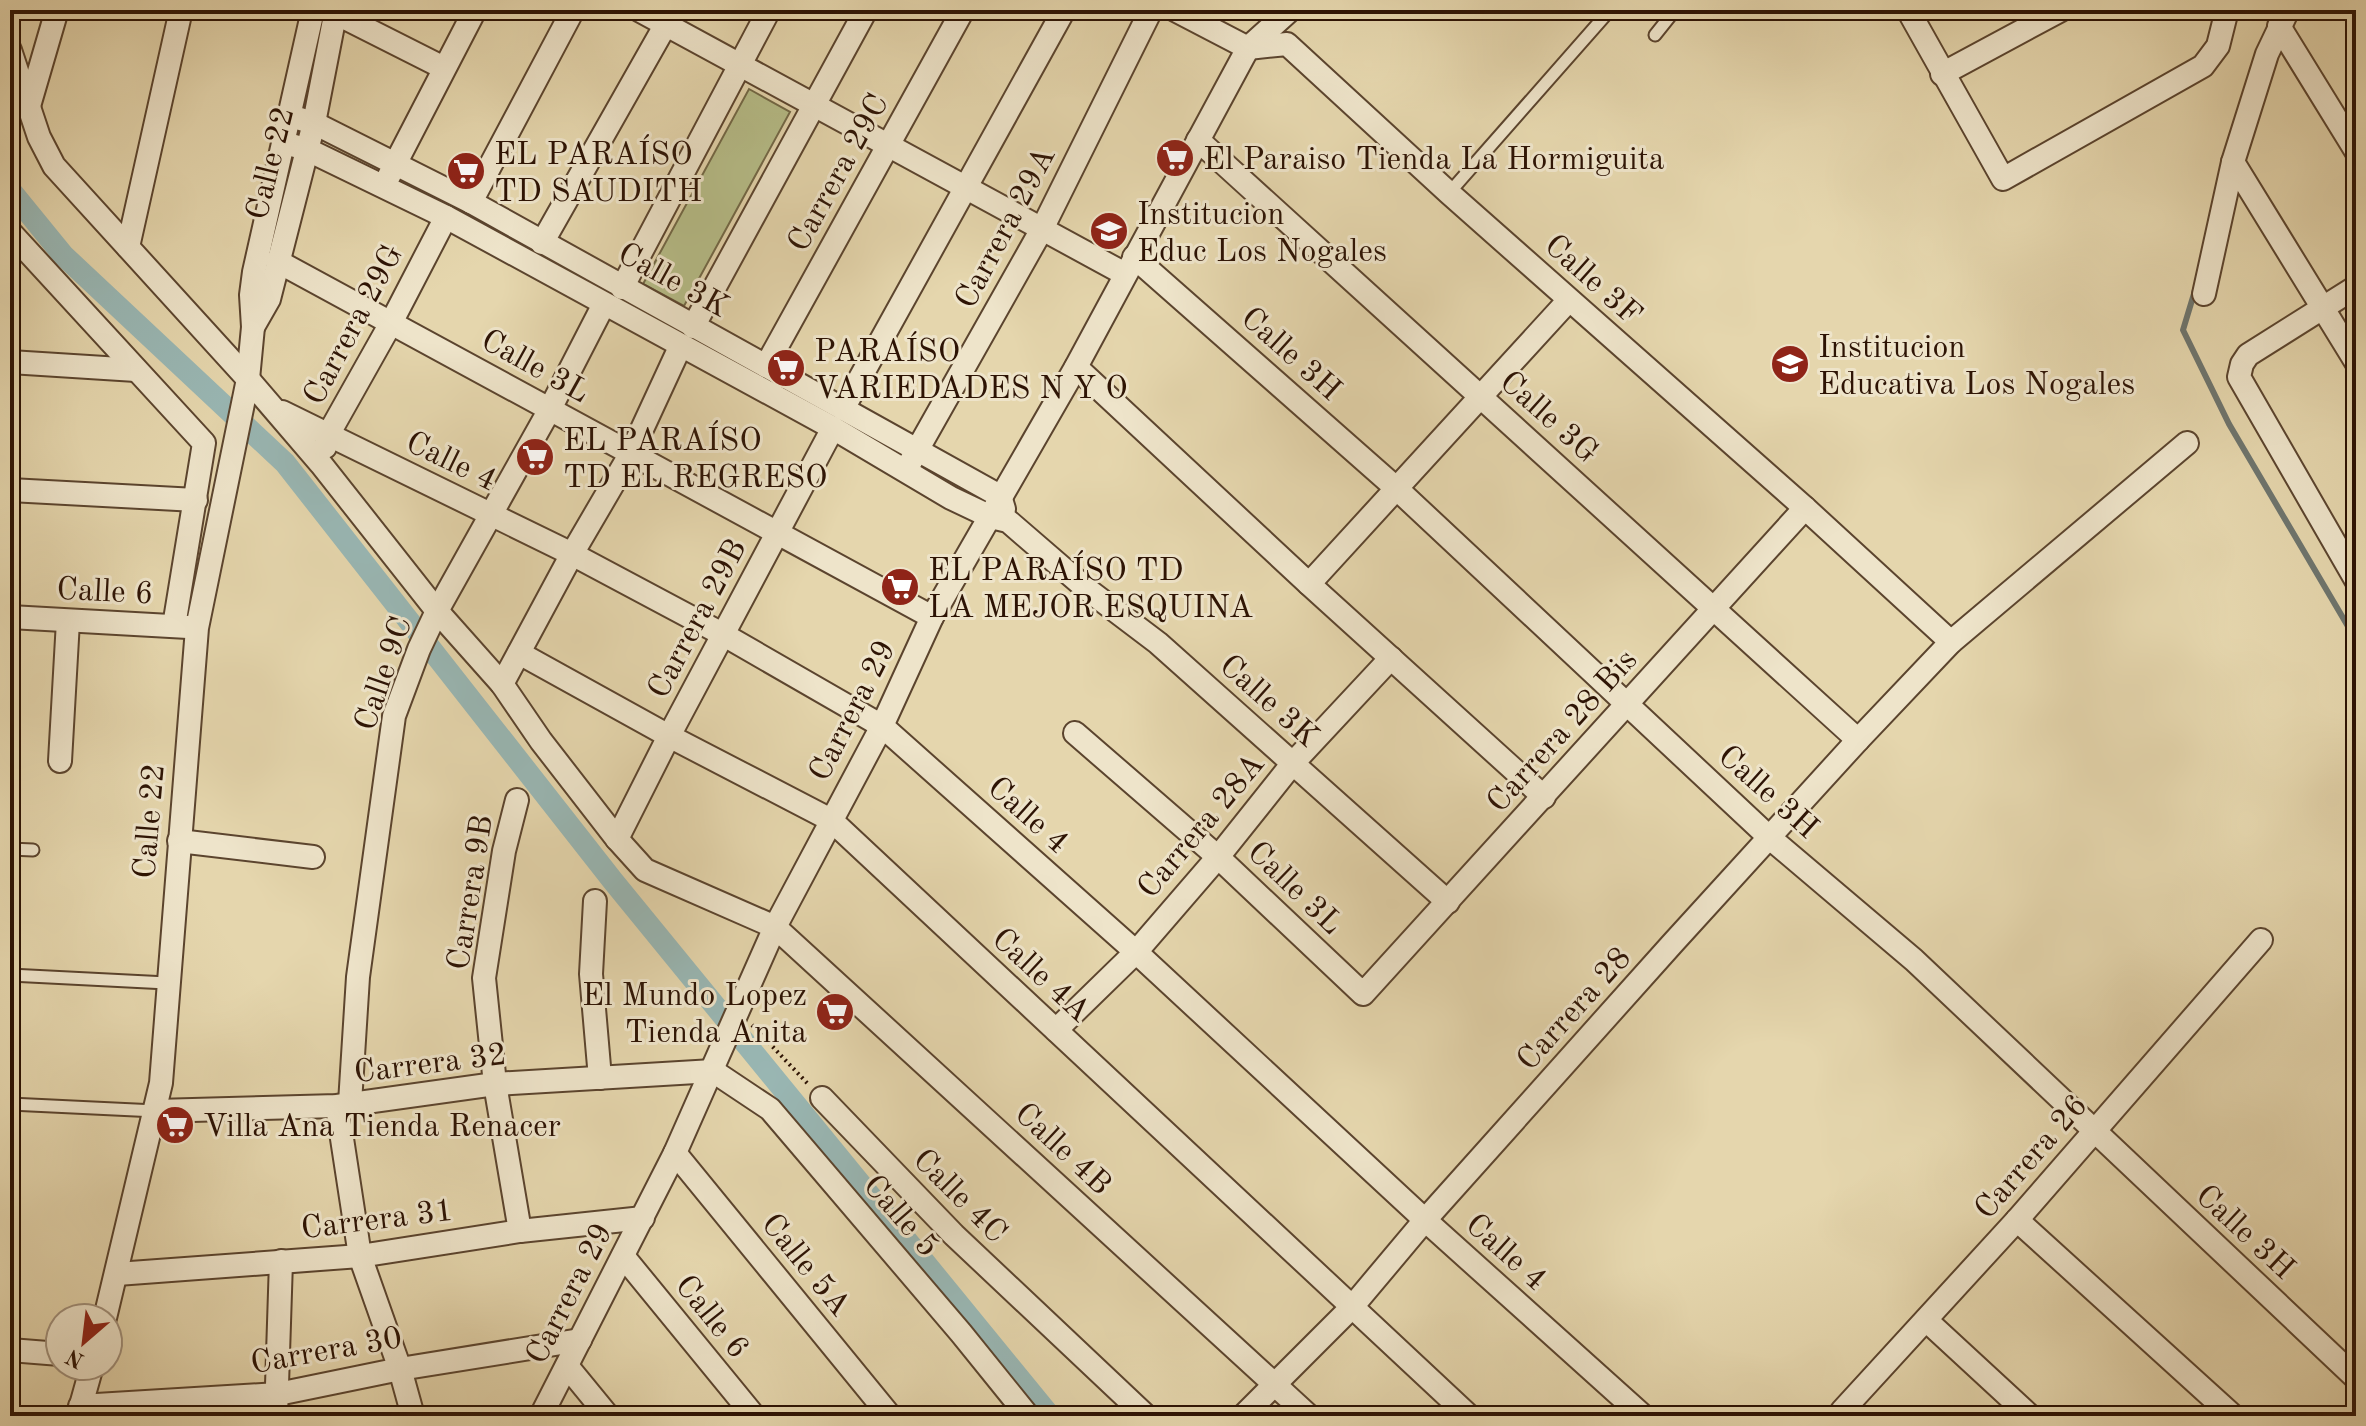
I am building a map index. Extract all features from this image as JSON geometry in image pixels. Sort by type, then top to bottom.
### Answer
[{"type":"street","points":[[29,106],[57,10]]},
{"type":"street","points":[[128,247],[181,10]]},
{"type":"street","points":[[471,202],[573,10]]},
{"type":"street","name":"Calle 3H","points":[[639,10],[670,17],[741,65],[1042,229],[1129,266],[1396,488],[1770,838],[1914,960],[2356,1378]]},
{"type":"street","points":[[622,288],[769,10]]},
{"type":"street","points":[[693,327],[866,10]]},
{"type":"street","name":"Carrera 29C","points":[[766,366],[963,10]]},
{"type":"street","name":"Carrera 29B","points":[[617,839],[838,419],[1064,10]]},
{"type":"street","name":"Carrera 29A","points":[[906,471],[1042,229],[1151,10]]},
{"type":"street","points":[[1175,10],[1248,48]]},
{"type":"street","name":"Carrera 29","points":[[541,1416],[675,1153],[775,927],[882,726],[932,617],[1000,512],[1248,48],[1290,10]]},
{"type":"street","points":[[1908,10],[2003,179],[2203,66],[2218,46],[2227,10]]},
{"type":"street","points":[[1942,74],[2061,10]]},
{"type":"street","points":[[321,11],[444,68]]},
{"type":"street","name":"Calle 22","points":[[109,1302],[161,1083],[197,628],[246,390],[253,327],[251,295],[254,272],[290,116],[321,11]]},
{"type":"street","name":"Calle 22","points":[[253,327],[269,299],[314,123],[321,11]]},
{"type":"street","points":[[383,187],[444,68],[467,13]]},
{"type":"street","points":[[542,243],[670,17]]},
{"type":"street","points":[[2283,18],[2356,151]]},
{"type":"street","points":[[2204,294],[2233,162],[2267,54],[2283,18]]},
{"type":"street","name":"Calle 3F","points":[[1248,48],[1287,44],[1951,642]]},
{"type":"street","name":"Calle 4","points":[[10,50],[39,137],[54,166],[128,247],[246,390],[270,406],[572,554],[724,635],[882,726],[1136,952],[1425,1220],[1643,1416]]},
{"type":"street","name":"Calle 3K","points":[[290,116],[314,123],[471,202],[766,366],[906,471],[1000,512]]},
{"type":"street","name":"Calle 3G","points":[[1198,140],[1858,740]]},
{"type":"street","name":"Calle 3K","points":[[284,143],[306,149],[446,217],[680,347],[838,419],[917,449],[1000,512],[1088,590],[1158,643],[1448,902]]},
{"type":"street","points":[[2233,162],[2356,362]]},
{"type":"street","name":"Carrera 29G","points":[[321,464],[328,435],[446,217]]},
{"type":"street","points":[[10,232],[204,443],[174,626]]},
{"type":"street","name":"Calle 3L","points":[[277,261],[932,617]]},
{"type":"street","points":[[2353,570],[2239,377],[2248,355],[2356,287]]},
{"type":"street","points":[[1309,584],[1569,300]]},
{"type":"street","name":"Calle 9C","points":[[413,1416],[400,1369],[360,1256],[344,1104],[394,716],[434,618],[550,409],[604,304]]},
{"type":"street","points":[[502,684],[631,453],[680,347]]},
{"type":"street","points":[[10,362],[136,370]]},
{"type":"street","points":[[1076,367],[1544,797]]},
{"type":"street","name":"Calle 4","points":[[270,406],[321,464],[434,618],[502,684],[541,741],[645,870],[775,927]]},
{"type":"street","name":"Carrera 28","points":[[1243,1416],[1352,1307],[1425,1220],[1858,740],[1951,642],[2187,443]]},
{"type":"street","points":[[10,490],[196,500]]},
{"type":"street","name":"Carrera 28 Bis","points":[[1363,994],[1805,508]]},
{"type":"street","name":"Calle 6","points":[[10,617],[197,628]]},
{"type":"street","points":[[60,761],[68,621]]},
{"type":"street","name":"Calle 4A","points":[[519,653],[831,820],[1469,1416]]},
{"type":"street","name":"Carrera 28A","points":[[1056,1030],[1136,952],[1293,763],[1391,658]]},
{"type":"street","name":"Calle 3L","points":[[1075,733],[1218,857],[1363,994]]},
{"type":"street","name":"Carrera 9B","points":[[517,800],[504,851],[484,978],[495,1084],[520,1231]]},
{"type":"street","points":[[179,841],[313,857]]},
{"type":"street","points":[[595,901],[591,974],[600,1078]]},
{"type":"street","name":"Calle 4B","points":[[775,927],[1309,1416]]},
{"type":"street","name":"Carrera 26","points":[[1845,1413],[2261,940]]},
{"type":"street","name":"Carrera 32","points":[[156,1111],[344,1104],[495,1084],[713,1071]]},
{"type":"street","name":"Calle 5","points":[[713,1071],[770,1109],[1028,1416]]},
{"type":"street","name":"Calle 4C","points":[[822,1098],[954,1235],[1146,1416]]},
{"type":"street","name":"Calle 5A","points":[[675,1153],[890,1416]]},
{"type":"street","name":"Carrera 31","points":[[117,1274],[360,1256],[520,1231],[643,1218]]},
{"type":"street","points":[[2017,1220],[2233,1416]]},
{"type":"street","name":"Calle 6","points":[[623,1256],[754,1416]]},
{"type":"street","points":[[277,1405],[281,1261]]},
{"type":"street","points":[[1926,1320],[2030,1416]]},
{"type":"street","name":"Carrera 30","points":[[79,1411],[277,1405],[400,1369],[580,1340]]},
{"type":"street","points":[[10,1350],[44,1353]]},
{"type":"street","points":[[567,1366],[608,1416]]},
{"type":"street","points":[[79,1411],[87,1382]]},
{"type":"lane","points":[[1449,193],[1610,10]]},
{"type":"lane","points":[[1655,35],[1675,10]]},
{"type":"lane","points":[[10,849],[33,850]]},
{"type":"lane","points":[[10,975],[167,983]]},
{"type":"lane","points":[[10,1104],[156,1111]]},
{"type":"path","points":[[737,1016],[822,1098]]},
{"type":"green space","points":[[749,89],[790,112],[684,306],[643,284]]},
{"type":"waterway","points":[[10,190],[63,255],[285,463],[613,881],[1050,1416]]},
{"type":"waterway","points":[[2196,287],[2183,330],[2229,424],[2356,640]]},
{"type":"place","name":"El Paraiso Tienda La Hormiguita","points":[[1175,158]]},
{"type":"place","name":"EL PARAÍSO TD SAUDITH","points":[[466,171]]},
{"type":"place","name":"Institucion Educ Los Nogales","points":[[1109,231]]},
{"type":"place","name":"Institucion Educativa Los Nogales","points":[[1790,364]]},
{"type":"place","name":"PARAÍSO VARIEDADES N Y O","points":[[786,368]]},
{"type":"place","name":"EL PARAÍSO TD EL REGRESO","points":[[535,457]]},
{"type":"place","name":"EL PARAÍSO TD LA MEJOR ESQUINA","points":[[900,587]]},
{"type":"place","name":"El Mundo Lopez Tienda Anita","points":[[835,1012]]},
{"type":"place","name":"Villa Ana Tienda Renacer","points":[[175,1125]]}]
